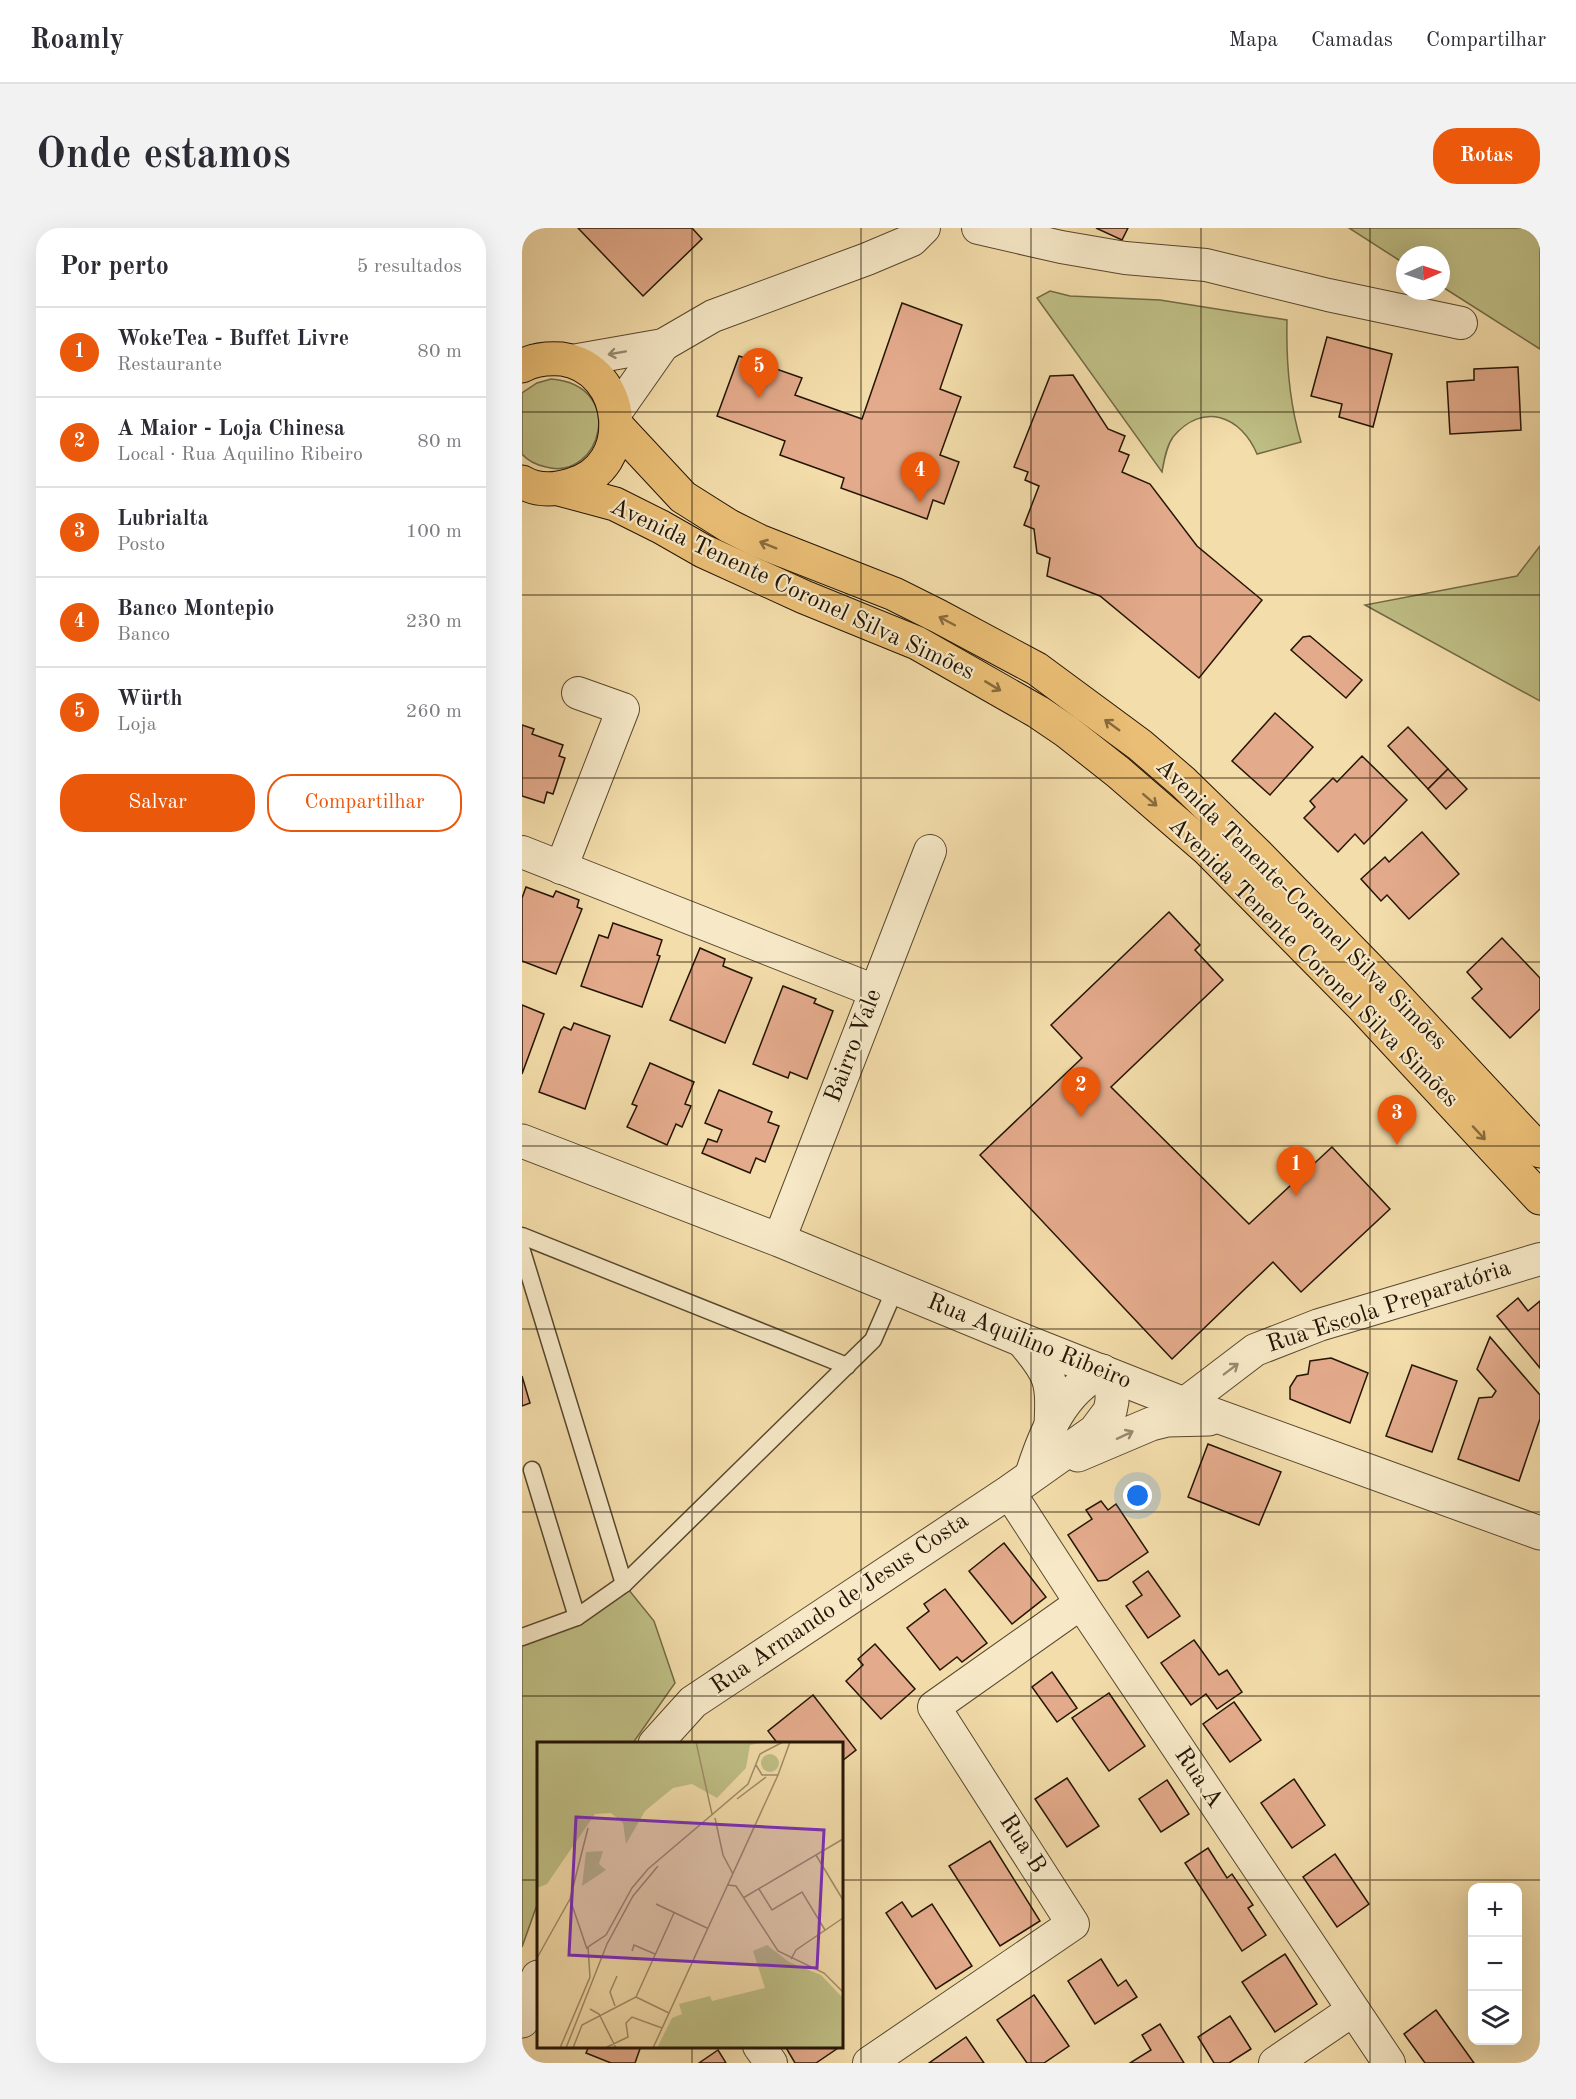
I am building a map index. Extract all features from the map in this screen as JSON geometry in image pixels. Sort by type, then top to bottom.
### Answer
[{"type":"main road","points":[[522,366],[529,362],[550,358],[572,361]]},
{"type":"main road","name":"Avenida Tenente-Coronel Silva Simões","points":[[572,361],[591,371],[606,387],[616,419],[683,497],[719,520],[759,541],[894,594],[1037,669],[1140,745],[1183,782],[1256,853],[1388,988],[1540,1151]]},
{"type":"main road","points":[[559,489],[576,484],[592,474],[605,461],[614,444],[616,419]]},
{"type":"main road","name":"Avenida Tenente Coronel Silva Simões","points":[[522,482],[615,504],[703,551],[804,597],[917,643],[1038,712],[1066,731],[1118,772],[1207,849],[1363,1007],[1540,1198]]},
{"type":"street","points":[[572,361],[663,345],[712,316],[867,259],[912,240],[924,228]]},
{"type":"street","points":[[978,228],[1061,248],[1206,265],[1328,295],[1461,323]]},
{"type":"street","points":[[616,419],[663,345]]},
{"type":"street","points":[[561,868],[623,709],[578,693]]},
{"type":"street","name":"Bairro Vale","points":[[778,1240],[930,851]]},
{"type":"street","points":[[522,852],[875,990]]},
{"type":"street","name":"Rua Aquilino Ribeiro","points":[[522,1141],[778,1240],[1023,1341],[1184,1404],[1540,1533]]},
{"type":"street","name":"Rua Escola Preparatória","points":[[1184,1404],[1255,1350],[1318,1325],[1540,1259]]},
{"type":"street","points":[[1023,1341],[1048,1374],[1052,1389],[1051,1426]]},
{"type":"street","points":[[1102,1371],[1109,1380],[1112,1390],[1110,1411],[1095,1431],[1021,1483],[1063,1404],[1084,1382],[1102,1371]]},
{"type":"street","points":[[1021,1483],[1151,1424],[1167,1420],[1226,1420]]},
{"type":"street","name":"Rua A","points":[[1021,1483],[1081,1603],[1389,2063]]},
{"type":"street","name":"Rua Armando de Jesus Costa","points":[[656,1742],[693,1702],[1021,1483]]},
{"type":"street","name":"Rua B","points":[[869,2063],[1073,1924],[934,1707],[1081,1603]]},
{"type":"street","points":[[522,2020],[537,1980]]},
{"type":"street","points":[[1275,2063],[1353,2010]]},
{"type":"street","points":[[760,2048],[771,2063]]},
{"type":"lane","points":[[522,1236],[847,1366]]},
{"type":"lane","points":[[522,1251],[624,1584]]},
{"type":"lane","points":[[522,1637],[577,1617],[624,1584],[873,1340],[896,1287]]},
{"type":"lane","points":[[532,1470],[577,1617]]},
{"type":"green space","points":[[1349,228],[1540,228],[1540,349],[1450,292],[1450,246],[1396,246],[1396,258]]},
{"type":"green space","points":[[1050,291],[1070,296],[1160,300],[1287,320],[1289,382],[1301,442],[1257,454],[1250,441],[1231,422],[1209,417],[1197,419],[1173,437],[1167,450],[1162,472],[1037,298]]},
{"type":"green space","points":[[551,379],[575,385],[590,397],[598,413],[598,431],[592,447],[581,460],[565,468],[539,465],[522,454],[522,393],[537,383]]},
{"type":"green space","points":[[1540,546],[1540,701],[1365,605],[1517,576]]},
{"type":"green space","points":[[624,1584],[654,1621],[675,1683],[634,1742],[537,1742],[537,1905],[522,1947],[522,1637]]},
{"type":"building","points":[[578,228],[692,228],[702,239],[643,296]]},
{"type":"building","points":[[1096,228],[1128,228],[1122,240]]},
{"type":"building","points":[[902,303],[962,325],[940,389],[961,397],[940,455],[959,462],[944,504],[933,500],[927,519],[841,488],[844,478],[780,455],[785,441],[717,416],[739,356],[802,378],[795,395],[862,419]]},
{"type":"building","points":[[1327,337],[1392,354],[1373,427],[1339,417],[1342,404],[1311,396]]},
{"type":"building","points":[[1518,367],[1521,430],[1450,434],[1447,382],[1474,380],[1474,369]]},
{"type":"building","points":[[1073,375],[1108,429],[1125,436],[1119,451],[1129,455],[1122,472],[1150,484],[1197,546],[1262,600],[1199,678],[1100,596],[1047,576],[1050,558],[1037,553],[1034,529],[1024,525],[1039,486],[1025,480],[1028,472],[1014,467],[1050,376]]},
{"type":"building","points":[[1310,636],[1362,680],[1346,698],[1291,650],[1303,637]]},
{"type":"building","points":[[1275,713],[1313,747],[1270,795],[1232,761]]},
{"type":"building","points":[[522,725],[534,729],[532,734],[563,745],[559,756],[565,758],[553,794],[547,792],[544,803],[522,796]]},
{"type":"building","points":[[1408,727],[1448,769],[1428,789],[1388,746]]},
{"type":"building","points":[[1362,756],[1407,800],[1364,844],[1355,834],[1338,852],[1304,818],[1315,807],[1310,801],[1333,778],[1337,782]]},
{"type":"building","points":[[1448,769],[1467,789],[1446,809],[1428,789]]},
{"type":"building","points":[[1422,832],[1459,874],[1409,919],[1387,895],[1381,901],[1361,879],[1385,857],[1389,862]]},
{"type":"building","points":[[526,887],[553,897],[556,891],[579,900],[577,907],[582,909],[556,974],[522,961],[522,898]]},
{"type":"building","points":[[1169,912],[1200,945],[1195,950],[1223,980],[1111,1087],[1249,1224],[1332,1147],[1390,1209],[1301,1292],[1273,1262],[1172,1359],[980,1155],[1082,1058],[1051,1025]]},
{"type":"building","points":[[613,923],[662,940],[657,955],[660,956],[642,1007],[581,986],[599,935],[608,938]]},
{"type":"building","points":[[1502,938],[1540,978],[1540,1009],[1510,1038],[1472,998],[1482,989],[1467,972]]},
{"type":"building","points":[[700,948],[725,959],[723,966],[752,978],[725,1043],[670,1020]]},
{"type":"building","points":[[783,986],[816,999],[814,1003],[833,1011],[807,1079],[790,1072],[788,1078],[753,1064]]},
{"type":"building","points":[[522,1005],[544,1014],[522,1074]]},
{"type":"building","points":[[574,1023],[610,1036],[585,1109],[539,1092],[561,1030],[564,1027],[571,1030]]},
{"type":"building","points":[[650,1063],[694,1082],[685,1104],[691,1106],[682,1127],[676,1124],[667,1145],[627,1127],[637,1106],[632,1104]]},
{"type":"building","points":[[719,1090],[772,1112],[768,1122],[779,1126],[765,1162],[756,1158],[750,1173],[702,1153],[708,1139],[717,1142],[722,1130],[705,1123]]},
{"type":"building","points":[[1518,1298],[1528,1311],[1540,1301],[1540,1368],[1497,1316]]},
{"type":"building","points":[[1490,1337],[1540,1395],[1540,1419],[1519,1481],[1458,1459],[1479,1398],[1492,1397],[1496,1391],[1477,1369]]},
{"type":"building","points":[[1331,1358],[1368,1373],[1350,1423],[1290,1399],[1290,1387],[1297,1376],[1308,1374],[1310,1361]]},
{"type":"building","points":[[1412,1365],[1457,1381],[1432,1452],[1386,1436]]},
{"type":"building","points":[[522,1376],[530,1403],[522,1406]]},
{"type":"building","points":[[1208,1444],[1281,1472],[1259,1525],[1188,1497]]},
{"type":"building","points":[[1101,1501],[1108,1510],[1116,1504],[1148,1552],[1107,1580],[1098,1581],[1068,1535],[1092,1519],[1086,1510]]},
{"type":"building","points":[[1004,1543],[1046,1597],[1012,1624],[969,1571]]},
{"type":"building","points":[[1148,1571],[1180,1616],[1148,1638],[1126,1606],[1142,1595],[1133,1582]]},
{"type":"building","points":[[945,1589],[987,1643],[962,1662],[957,1657],[940,1670],[907,1628],[929,1611],[924,1604]]},
{"type":"building","points":[[1194,1640],[1219,1675],[1227,1670],[1242,1692],[1217,1709],[1206,1694],[1191,1705],[1161,1663]]},
{"type":"building","points":[[875,1644],[915,1689],[881,1719],[846,1681],[863,1665],[858,1659]]},
{"type":"building","points":[[1052,1672],[1077,1708],[1057,1722],[1032,1687]]},
{"type":"building","points":[[1109,1693],[1145,1746],[1109,1771],[1072,1718]]},
{"type":"building","points":[[813,1695],[856,1750],[843,1760],[843,1742],[776,1742],[768,1731]]},
{"type":"building","points":[[1234,1702],[1261,1740],[1230,1762],[1203,1724]]},
{"type":"building","points":[[1067,1778],[1099,1826],[1067,1847],[1035,1799]]},
{"type":"building","points":[[1294,1779],[1325,1825],[1292,1848],[1261,1803]]},
{"type":"building","points":[[1167,1780],[1189,1814],[1161,1832],[1139,1799]]},
{"type":"building","points":[[990,1841],[1040,1921],[1000,1946],[949,1866]]},
{"type":"building","points":[[1208,1848],[1227,1878],[1232,1874],[1253,1905],[1248,1908],[1266,1935],[1242,1951],[1185,1863]]},
{"type":"building","points":[[1335,1854],[1369,1904],[1337,1927],[1303,1877]]},
{"type":"building","points":[[902,1902],[912,1917],[932,1904],[972,1966],[936,1989],[886,1913]]},
{"type":"building","points":[[1285,1954],[1317,2004],[1275,2032],[1242,1982]]},
{"type":"building","points":[[1101,1959],[1118,1986],[1126,1980],[1137,1997],[1095,2024],[1068,1981]]},
{"type":"building","points":[[1034,1995],[1069,2046],[1044,2063],[1027,2063],[997,2020]]},
{"type":"building","points":[[1436,2010],[1474,2063],[1425,2063],[1404,2034]]},
{"type":"building","points":[[1230,2016],[1251,2049],[1229,2063],[1214,2063],[1198,2037]]},
{"type":"building","points":[[1160,2024],[1184,2063],[1130,2063],[1151,2050],[1142,2035]]},
{"type":"building","points":[[966,2037],[984,2063],[929,2063]]},
{"type":"building","points":[[588,2048],[640,2048],[635,2063],[611,2063],[586,2053]]},
{"type":"building","points":[[786,2048],[838,2048],[816,2063],[795,2063]]},
{"type":"building","points":[[718,2050],[726,2063],[699,2063]]},
{"type":"place","name":"Würth","points":[[759,398]]},
{"type":"place","name":"Banco Montepio","points":[[920,502]]},
{"type":"place","name":"A Maior - Loja Chinesa","points":[[1081,1117]]},
{"type":"place","name":"Lubrialta","points":[[1397,1145]]},
{"type":"place","name":"WokeTea - Buffet Livre","points":[[1296,1196]]}]
